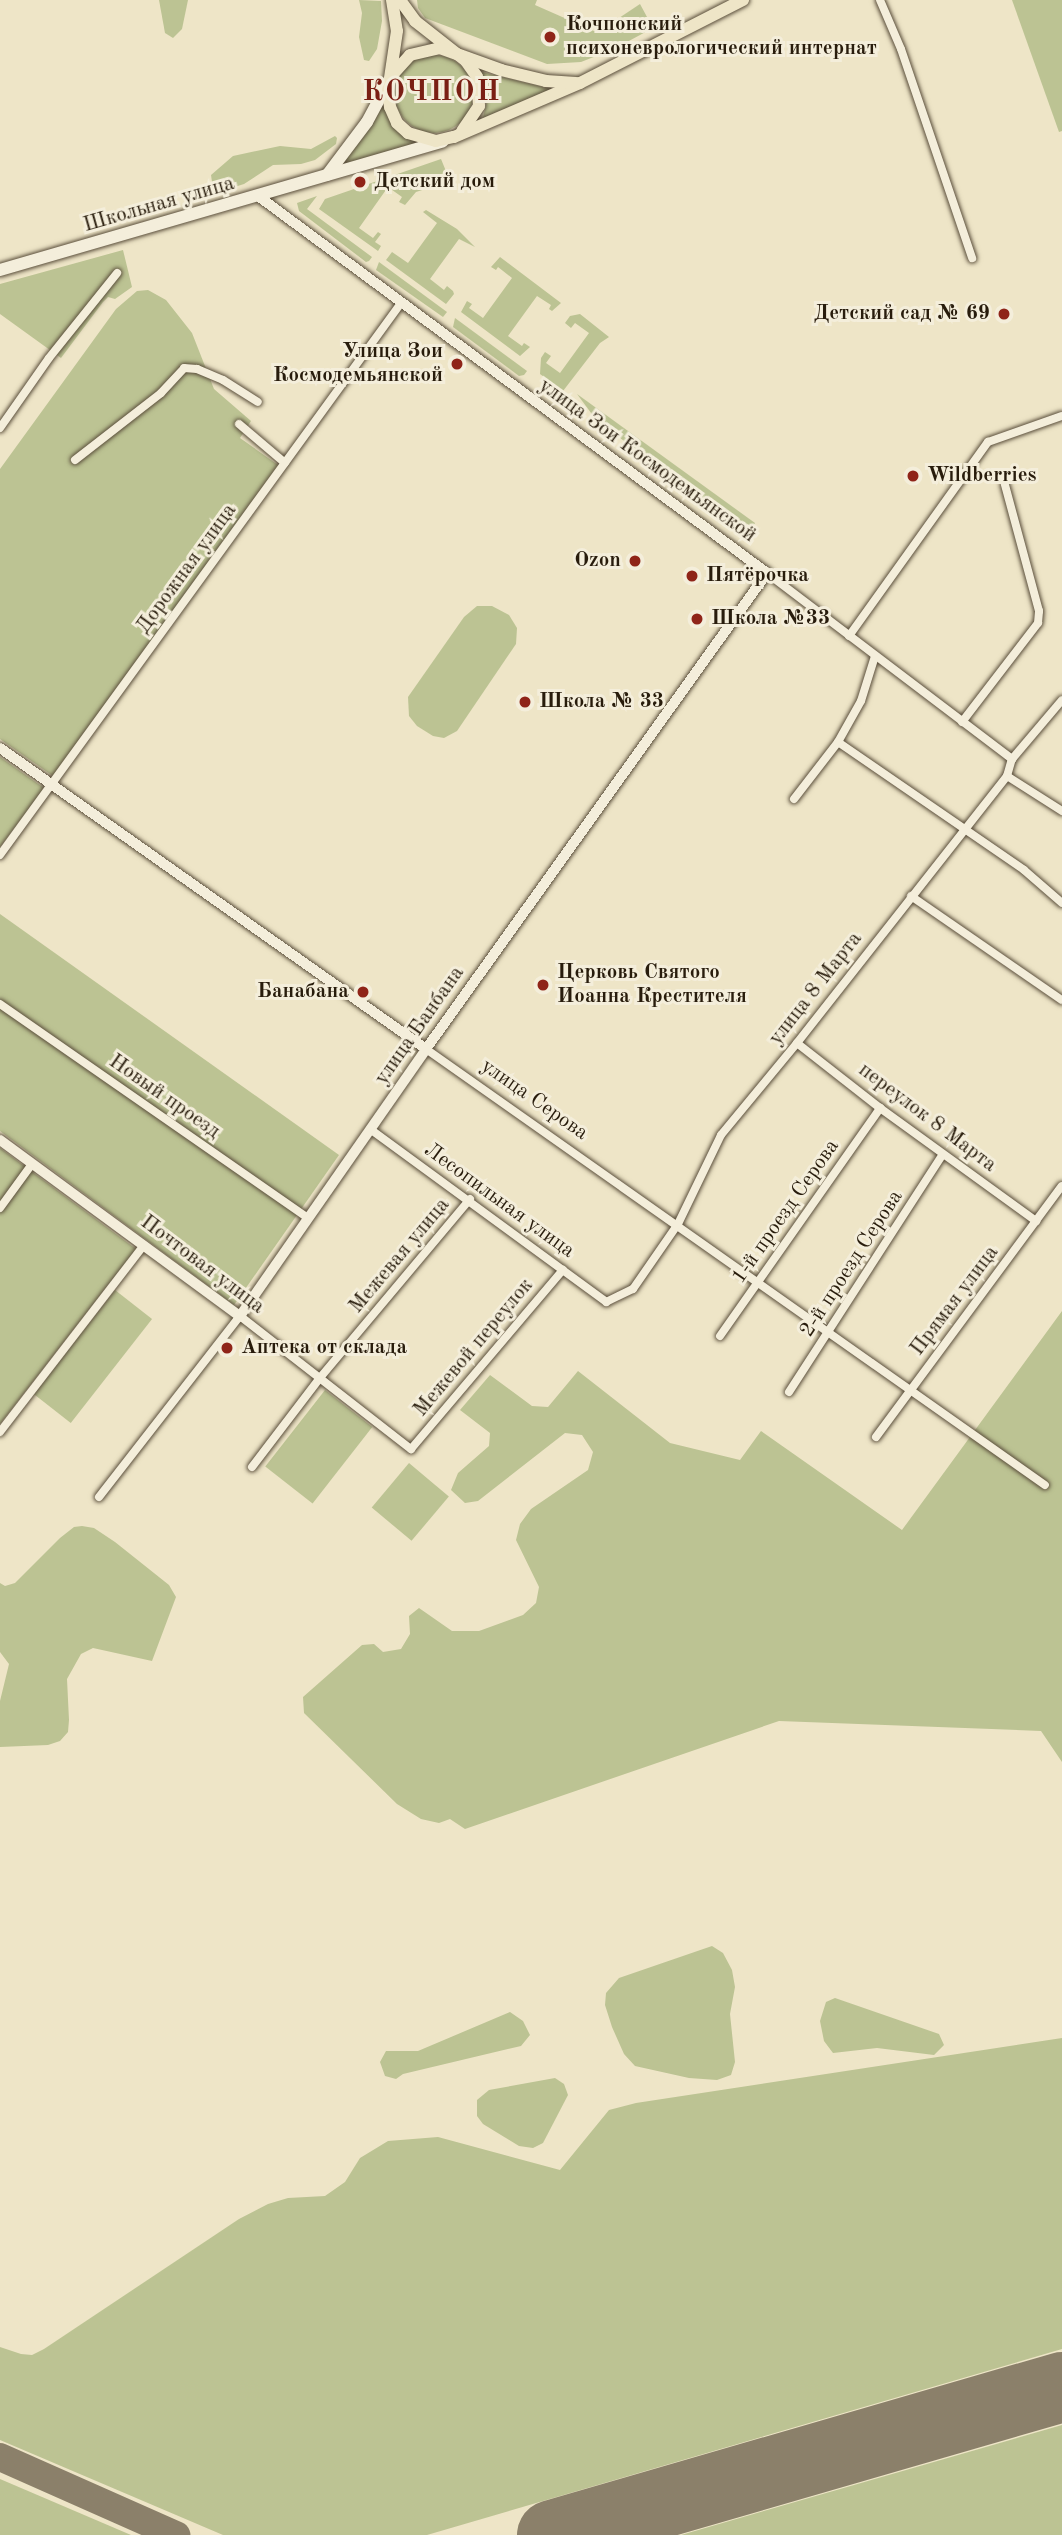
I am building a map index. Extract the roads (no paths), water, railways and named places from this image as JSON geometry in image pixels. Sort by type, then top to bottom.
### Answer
[{"type":"main road","points":[[392,0],[397,31],[389,81],[390,107],[403,129],[427,140],[454,137],[580,83],[743,0]]},
{"type":"main road","points":[[400,0],[415,21],[473,70],[480,94],[473,120],[454,137]]},
{"type":"main road","points":[[327,175],[367,122],[399,65],[414,53],[432,48],[452,51],[501,70],[546,81],[580,83]]},
{"type":"main road","name":"Школьная улица","points":[[0,270],[258,197],[454,137]]},
{"type":"street","points":[[880,0],[906,61],[972,258]]},
{"type":"street","name":"улица Зои Космодемьянской","points":[[258,197],[767,573],[1012,759]]},
{"type":"street","points":[[0,428],[49,358],[117,274]]},
{"type":"street","name":"Дорожная улица","points":[[0,855],[401,303]]},
{"type":"street","points":[[75,460],[161,393],[184,368],[197,369],[223,380],[258,402]]},
{"type":"street","points":[[849,636],[988,442],[1062,416]]},
{"type":"street","points":[[239,424],[285,463]]},
{"type":"street","points":[[962,722],[1038,623],[1038,611],[1004,485]]},
{"type":"street","name":"улица Банбана","points":[[99,1497],[240,1316],[426,1049],[767,573]]},
{"type":"street","points":[[794,799],[838,742],[861,701],[875,656]]},
{"type":"street","name":"улица 8 Марта","points":[[606,1302],[633,1289],[678,1224],[721,1135],[797,1044],[1007,776],[1012,759],[1062,700]]},
{"type":"street","points":[[838,742],[1024,870],[1062,903]]},
{"type":"street","name":"улица Серова","points":[[0,748],[1045,1485]]},
{"type":"street","points":[[1007,776],[1062,811]]},
{"type":"street","points":[[911,897],[1062,1000]]},
{"type":"street","name":"Новый проезд","points":[[2,1009],[308,1218]]},
{"type":"street","name":"переулок 8 Марта","points":[[797,1044],[1036,1221]]},
{"type":"street","name":"1-й проезд Серова","points":[[720,1336],[880,1108]]},
{"type":"street","name":"Лесопильная улица","points":[[370,1129],[470,1199],[606,1302]]},
{"type":"street","name":"Почтовая улица","points":[[0,1140],[240,1316],[411,1449]]},
{"type":"street","name":"2-й проезд Серова","points":[[789,1392],[943,1154]]},
{"type":"street","points":[[0,1208],[32,1164]]},
{"type":"street","name":"Прямая улица","points":[[876,1437],[1062,1186]]},
{"type":"street","name":"Межевая улица","points":[[252,1467],[319,1379],[470,1199]]},
{"type":"street","points":[[0,1432],[144,1245]]},
{"type":"street","name":"Межевой переулок","points":[[411,1449],[563,1270]]},
{"type":"place","name":"Кочпонский психоневрологический интернат","points":[[550,37]]},
{"type":"place","name":"Детский дом","points":[[360,182]]},
{"type":"place","name":"Детский сад № 69","points":[[1004,314]]},
{"type":"place","name":"Улица Зои Космодемьянской","points":[[457,364]]},
{"type":"place","name":"Wildberries","points":[[913,476]]},
{"type":"place","name":"Ozon","points":[[635,561]]},
{"type":"place","name":"Пятёрочка","points":[[692,576]]},
{"type":"place","name":"Школа №33","points":[[697,619]]},
{"type":"place","name":"Школа № 33","points":[[525,702]]},
{"type":"place","name":"Церковь Святого Иоанна Крестителя","points":[[543,985]]},
{"type":"place","name":"Банабана","points":[[363,992]]},
{"type":"place","name":"Аптека от склада","points":[[227,1348]]},
{"type":"district","name":"КОЧПОН","points":[[432,93]]}]
